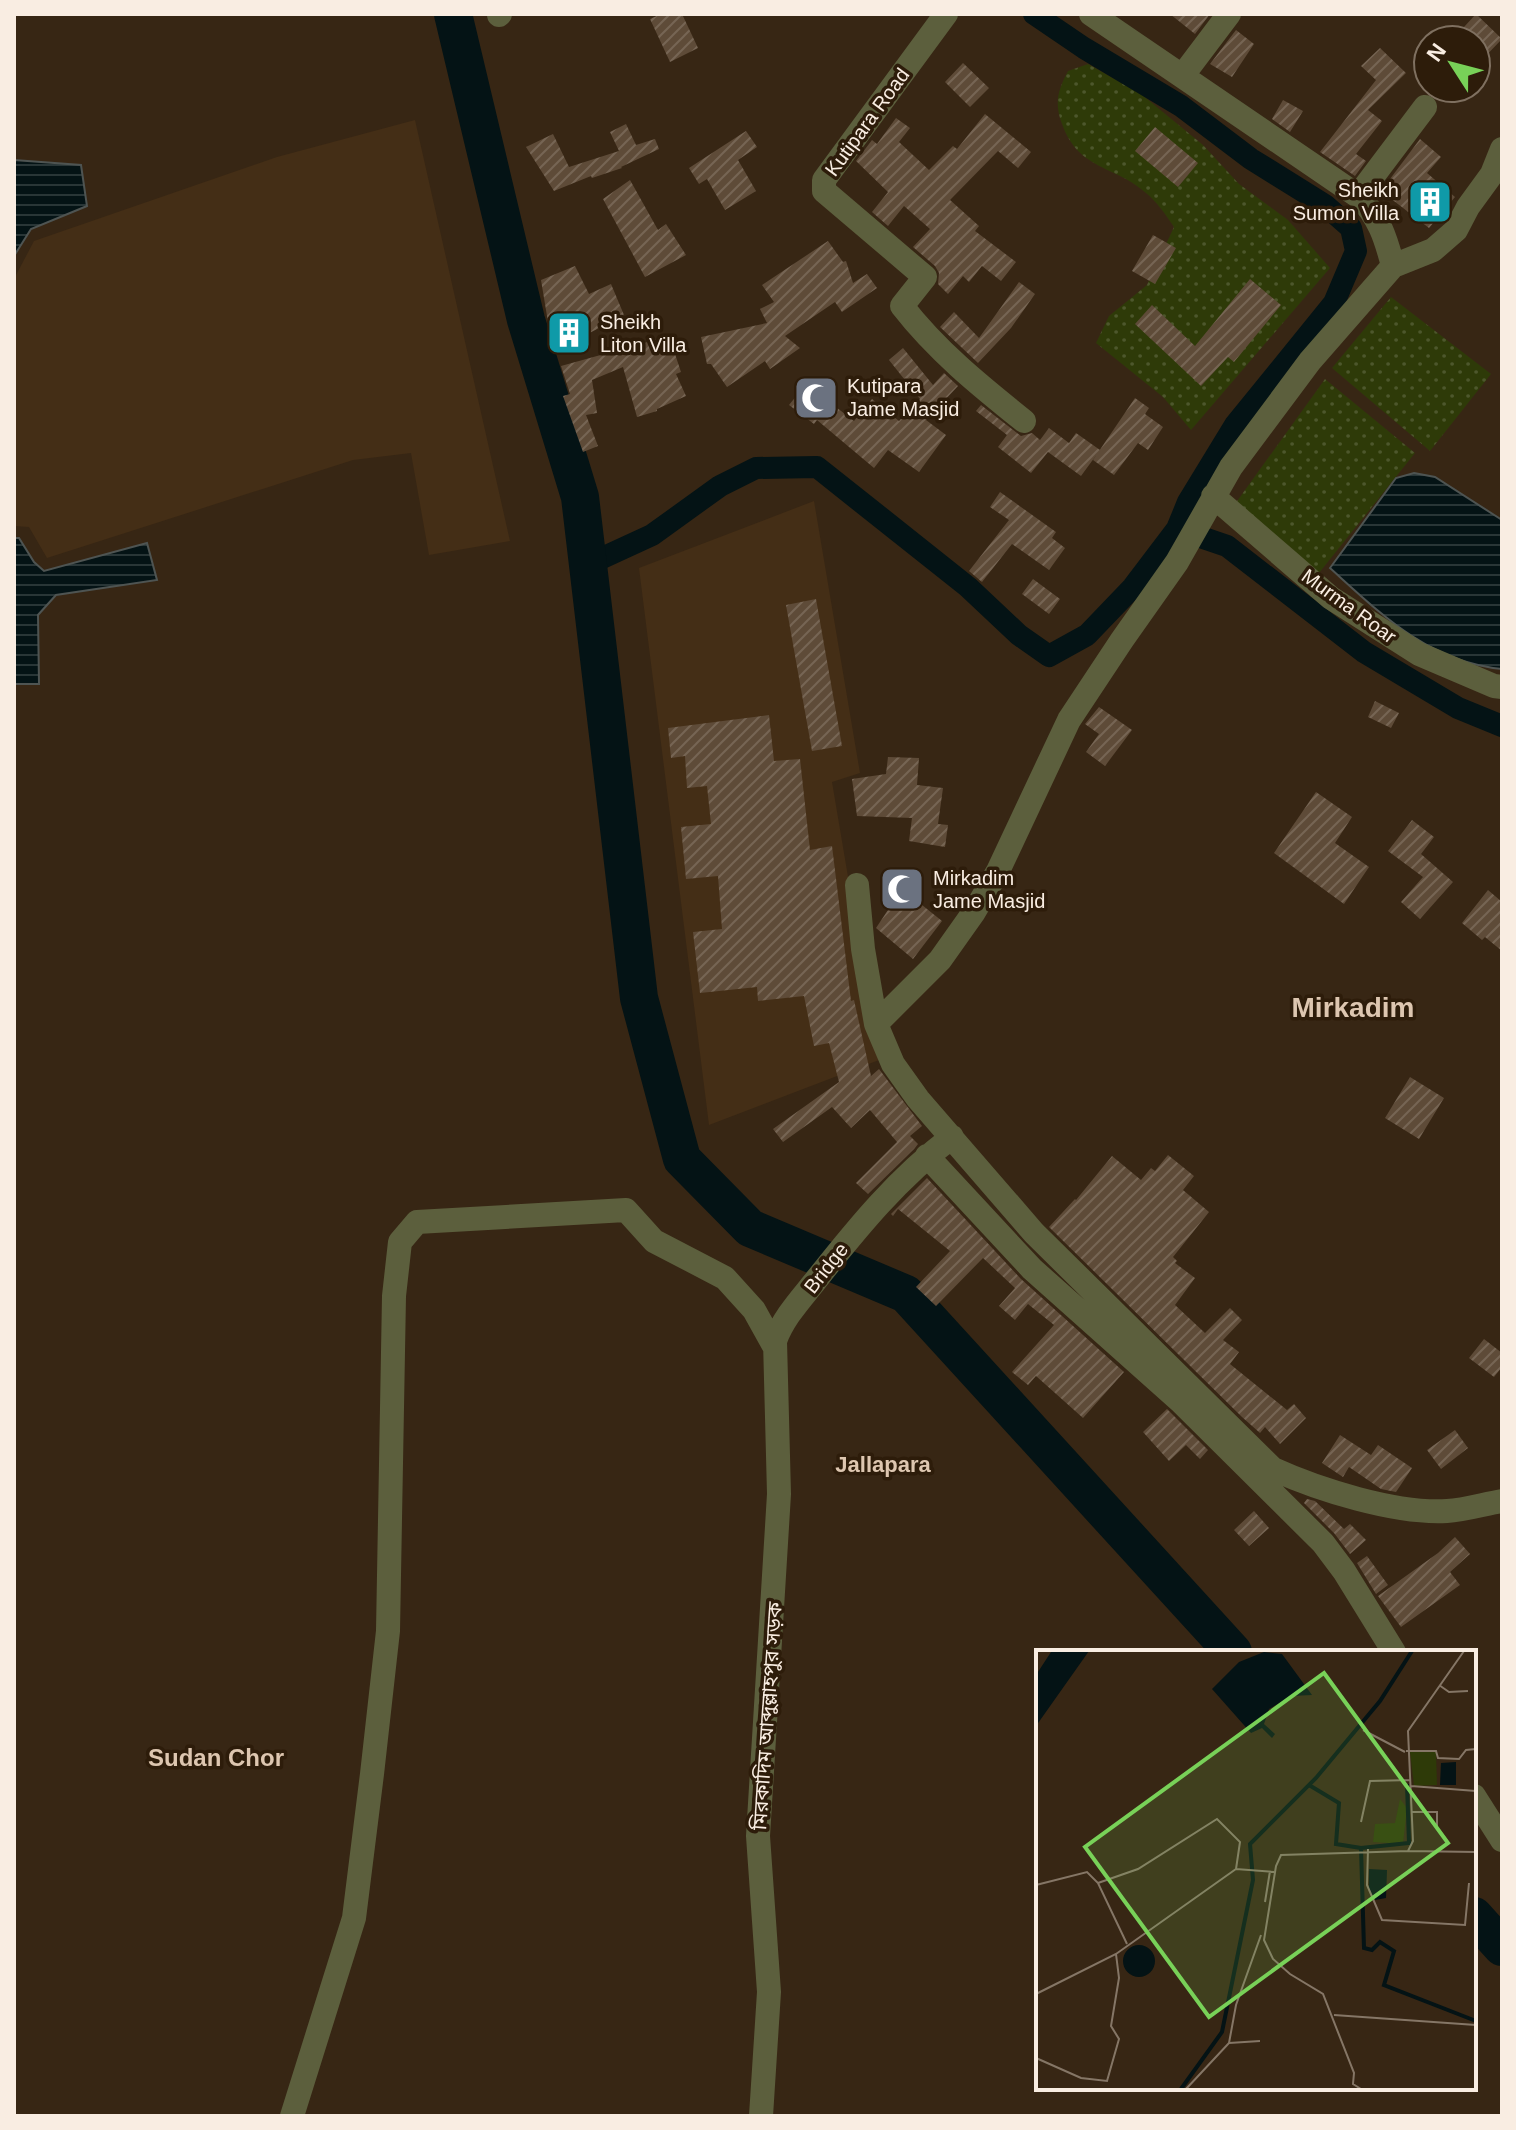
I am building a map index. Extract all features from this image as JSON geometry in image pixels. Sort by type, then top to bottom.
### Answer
[{"type":"street","name":"Kutipara Road","points":[[946,14],[824,180],[824,191],[925,277],[902,306],[926,337],[958,368],[1024,421]]},
{"type":"street","points":[[1091,14],[1358,196],[1384,232],[1393,266]]},
{"type":"street","points":[[1183,75],[1229,14]]},
{"type":"street","points":[[1358,196],[1425,107]]},
{"type":"street","points":[[876,1024],[940,960],[974,912],[998,871],[1069,720],[1177,562],[1213,496],[1310,361],[1393,266],[1433,250],[1456,230],[1492,174],[1502,149]]},
{"type":"street","name":"Murma Roar","points":[[1213,496],[1344,606],[1419,654],[1502,687]]},
{"type":"street","points":[[857,885],[863,949],[876,1024],[893,1064],[918,1099],[1034,1233],[1273,1469],[1304,1483],[1391,1507],[1447,1511],[1502,1501]]},
{"type":"street","name":"Bridge","points":[[786,1319],[866,1217],[927,1156],[952,1137]]},
{"type":"street","points":[[927,1156],[1032,1269],[1180,1401],[1323,1543],[1393,1650]]},
{"type":"street","points":[[292,2116],[354,1918],[372,1774],[388,1631],[394,1296],[400,1242],[417,1222],[626,1210],[654,1241],[725,1278],[754,1310],[774,1346]]},
{"type":"street","name":"মিরকাদিম আব্দুল্লাহপুর সড়ক","points":[[761,2116],[769,1992],[758,1836],[779,1494],[778,1378],[774,1346],[786,1319]]},
{"type":"street","points":[[1476,1799],[1502,1840]]},
{"type":"shaded area","points":[[415,120],[510,541],[429,555],[411,453],[353,460],[47,558],[29,527],[14,526],[14,279],[34,241],[277,157]]},
{"type":"shaded area","points":[[14,160],[81,165],[87,206],[31,229],[14,256]]},
{"type":"shaded area","points":[[1414,473],[1435,477],[1502,520],[1502,669],[1452,657],[1408,634],[1330,568],[1396,478]]},
{"type":"shaded area","points":[[814,501],[860,773],[832,782],[879,1060],[709,1125],[639,568]]},
{"type":"shaded area","points":[[14,538],[19,538],[34,562],[44,571],[147,543],[157,580],[56,595],[38,615],[39,684],[14,684]]},
{"type":"green space","points":[[1088,64],[1141,94],[1203,145],[1239,184],[1288,220],[1330,268],[1191,430],[1163,397],[1096,343],[1109,316],[1147,285],[1174,227],[1146,193],[1088,159],[1069,139],[1058,110],[1060,91],[1068,71]]},
{"type":"green space","points":[[1391,297],[1491,374],[1430,451],[1332,368]]},
{"type":"green space","points":[[1325,379],[1415,453],[1319,573],[1235,504]]},
{"type":"building","points":[[661,14],[682,14],[698,48],[670,62],[650,19]]},
{"type":"building","points":[[1170,14],[1210,14],[1195,34]]},
{"type":"building","points":[[1476,14],[1486,24],[1467,24]]},
{"type":"building","points":[[1492,29],[1502,39],[1492,49]]},
{"type":"building","points":[[1236,30],[1254,44],[1232,77],[1210,64]]},
{"type":"building","points":[[1380,48],[1406,73],[1368,110],[1382,121],[1356,154],[1366,161],[1355,176],[1320,152],[1376,80],[1361,66]]},
{"type":"building","points":[[963,63],[989,88],[970,107],[945,82]]},
{"type":"building","points":[[1283,100],[1303,111],[1290,132],[1272,119]]},
{"type":"building","points":[[985,114],[1031,152],[1018,168],[998,151],[950,200],[979,226],[975,231],[1016,262],[1001,281],[982,266],[969,282],[963,276],[948,294],[938,284],[939,273],[935,266],[913,247],[930,229],[904,206],[888,226],[872,212],[888,192],[856,161],[872,140],[877,144],[896,118],[910,128],[899,142],[929,170],[953,146],[957,149]]},
{"type":"building","points":[[626,124],[636,145],[655,139],[659,149],[622,168],[554,191],[526,147],[553,134],[569,167],[619,151],[610,132]]},
{"type":"building","points":[[1155,127],[1198,163],[1178,187],[1135,151]]},
{"type":"building","points":[[746,131],[757,147],[738,160],[756,191],[725,210],[707,179],[699,184],[689,168]]},
{"type":"building","points":[[1420,139],[1441,157],[1427,173],[1455,197],[1429,228],[1381,191]]},
{"type":"building","points":[[630,180],[658,230],[666,224],[686,255],[645,277],[603,199]]},
{"type":"building","points":[[1153,235],[1176,248],[1155,284],[1132,271]]},
{"type":"building","points":[[828,241],[843,262],[846,261],[853,283],[867,274],[877,288],[842,312],[835,302],[785,336],[800,348],[770,369],[765,361],[727,387],[711,364],[707,364],[701,337],[767,323],[760,309],[774,302],[762,285]]},
{"type":"building","name":"Sheikh Liton Villa","points":[[575,266],[589,294],[611,284],[624,315],[553,352],[541,280]]},
{"type":"building","points":[[1250,279],[1281,305],[1234,362],[1228,357],[1201,386],[1135,324],[1152,305],[1195,346]]},
{"type":"building","points":[[1019,282],[1035,294],[1011,328],[978,363],[940,327],[954,312],[979,338]]},
{"type":"building","points":[[669,336],[681,372],[676,374],[686,396],[637,417],[623,367],[592,380],[597,413],[586,415],[598,446],[583,452],[563,396],[570,394],[561,366]]},
{"type":"building","points":[[903,348],[933,385],[944,373],[958,386],[926,420],[946,435],[919,472],[888,450],[874,468],[817,420],[814,424],[789,405],[806,384],[854,421],[872,399],[899,421],[920,399],[889,360]]},
{"type":"building","points":[[1135,398],[1149,408],[1145,414],[1163,427],[1148,450],[1138,443],[1114,475],[1093,460]]},
{"type":"building","points":[[981,405],[1021,436],[1032,433],[1040,440],[1049,428],[1069,443],[1076,433],[1100,450],[1081,476],[1048,452],[1031,473],[998,447],[1007,435],[976,411]]},
{"type":"building","points":[[1000,492],[1056,532],[1052,538],[1065,548],[1049,570],[1012,544],[982,582],[969,571],[1009,520],[990,507]]},
{"type":"building","points":[[1033,579],[1060,599],[1049,614],[1022,594]]},
{"type":"building","points":[[816,599],[842,746],[812,751],[786,605]]},
{"type":"building","points":[[1375,701],[1399,713],[1391,728],[1368,717]]},
{"type":"building","points":[[1099,707],[1132,730],[1105,766],[1086,752],[1099,734],[1085,724]]},
{"type":"building","points":[[769,715],[774,761],[800,759],[810,850],[832,846],[851,1001],[854,1000],[871,1076],[879,1069],[922,1126],[910,1136],[918,1144],[868,1194],[856,1183],[897,1142],[870,1110],[851,1128],[832,1107],[783,1142],[773,1129],[839,1082],[829,1043],[814,1046],[804,996],[758,1001],[757,987],[700,993],[693,932],[722,929],[718,876],[686,879],[681,827],[711,824],[707,786],[687,788],[685,756],[671,758],[668,728]]},
{"type":"building","points":[[888,757],[919,758],[917,785],[943,788],[938,824],[948,825],[945,847],[909,841],[912,818],[857,816],[852,779],[886,774]]},
{"type":"building","points":[[1316,792],[1352,817],[1335,843],[1369,867],[1344,904],[1274,853]]},
{"type":"building","points":[[1412,820],[1434,837],[1421,854],[1453,882],[1420,919],[1401,902],[1423,877],[1388,851]]},
{"type":"building","points":[[902,889],[942,921],[913,959],[876,928]]},
{"type":"building","points":[[1488,890],[1502,902],[1502,951],[1485,937],[1482,940],[1462,923]]},
{"type":"building","points":[[1410,1077],[1444,1098],[1419,1139],[1385,1118]]},
{"type":"building","points":[[1168,1155],[1194,1176],[1183,1190],[1209,1212],[1173,1257],[1177,1261],[1175,1263],[1195,1278],[1175,1305],[1205,1333],[1230,1308],[1242,1320],[1223,1340],[1239,1352],[1230,1364],[1287,1410],[1294,1404],[1306,1418],[1280,1444],[1265,1427],[1260,1433],[1242,1417],[1049,1227],[1112,1156],[1141,1180],[1151,1168],[1155,1171]]},
{"type":"building","points":[[927,1178],[1021,1279],[1124,1372],[1083,1418],[1036,1376],[1028,1385],[1012,1372],[1054,1325],[1028,1304],[1015,1320],[999,1306],[1015,1288],[983,1258],[936,1306],[916,1287],[950,1251],[898,1209],[893,1216],[891,1214]]},
{"type":"building","points":[[1484,1339],[1502,1353],[1502,1367],[1494,1377],[1469,1358]]},
{"type":"building","points":[[1167,1409],[1208,1450],[1200,1459],[1186,1445],[1169,1461],[1143,1432]]},
{"type":"building","points":[[1455,1430],[1468,1448],[1441,1469],[1427,1450]]},
{"type":"building","points":[[1340,1435],[1371,1455],[1378,1445],[1412,1468],[1396,1492],[1381,1489],[1349,1467],[1343,1477],[1322,1463]]},
{"type":"building","points":[[1307,1499],[1315,1501],[1344,1529],[1350,1524],[1366,1540],[1350,1554],[1304,1503]]},
{"type":"building","points":[[1254,1511],[1269,1528],[1249,1546],[1234,1530]]},
{"type":"building","points":[[1455,1537],[1470,1554],[1450,1572],[1460,1585],[1401,1627],[1378,1596]]},
{"type":"building","points":[[1367,1556],[1388,1585],[1376,1594],[1357,1563]]},
{"type":"waterway","points":[[453,14],[526,320],[580,497],[639,998],[682,1159],[750,1228],[906,1294],[1231,1650]]},
{"type":"waterway","points":[[1034,14],[1181,106],[1251,159],[1325,205],[1351,228],[1356,251],[1334,303],[1235,425],[1188,502],[1177,529]]},
{"type":"waterway","points":[[589,564],[652,535],[720,486],[756,468],[817,467],[968,587],[1019,635],[1049,656],[1087,635],[1133,587],[1177,529],[1227,546],[1364,652],[1458,708],[1502,726]]},
{"type":"waterway","points":[[1476,1918],[1502,1947]]},
{"type":"place","name":"Sheikh Sumon Villa","points":[[1430,202]]},
{"type":"place","name":"Sheikh Liton Villa","points":[[569,333]]},
{"type":"place","name":"Kutipara Jame Masjid","points":[[816,398]]},
{"type":"place","name":"Mirkadim Jame Masjid","points":[[902,889]]},
{"type":"district","name":"Mirkadim","points":[[1353,1007]]},
{"type":"district","name":"Jallapara","points":[[883,1464]]},
{"type":"district","name":"Sudan Chor","points":[[216,1758]]}]
